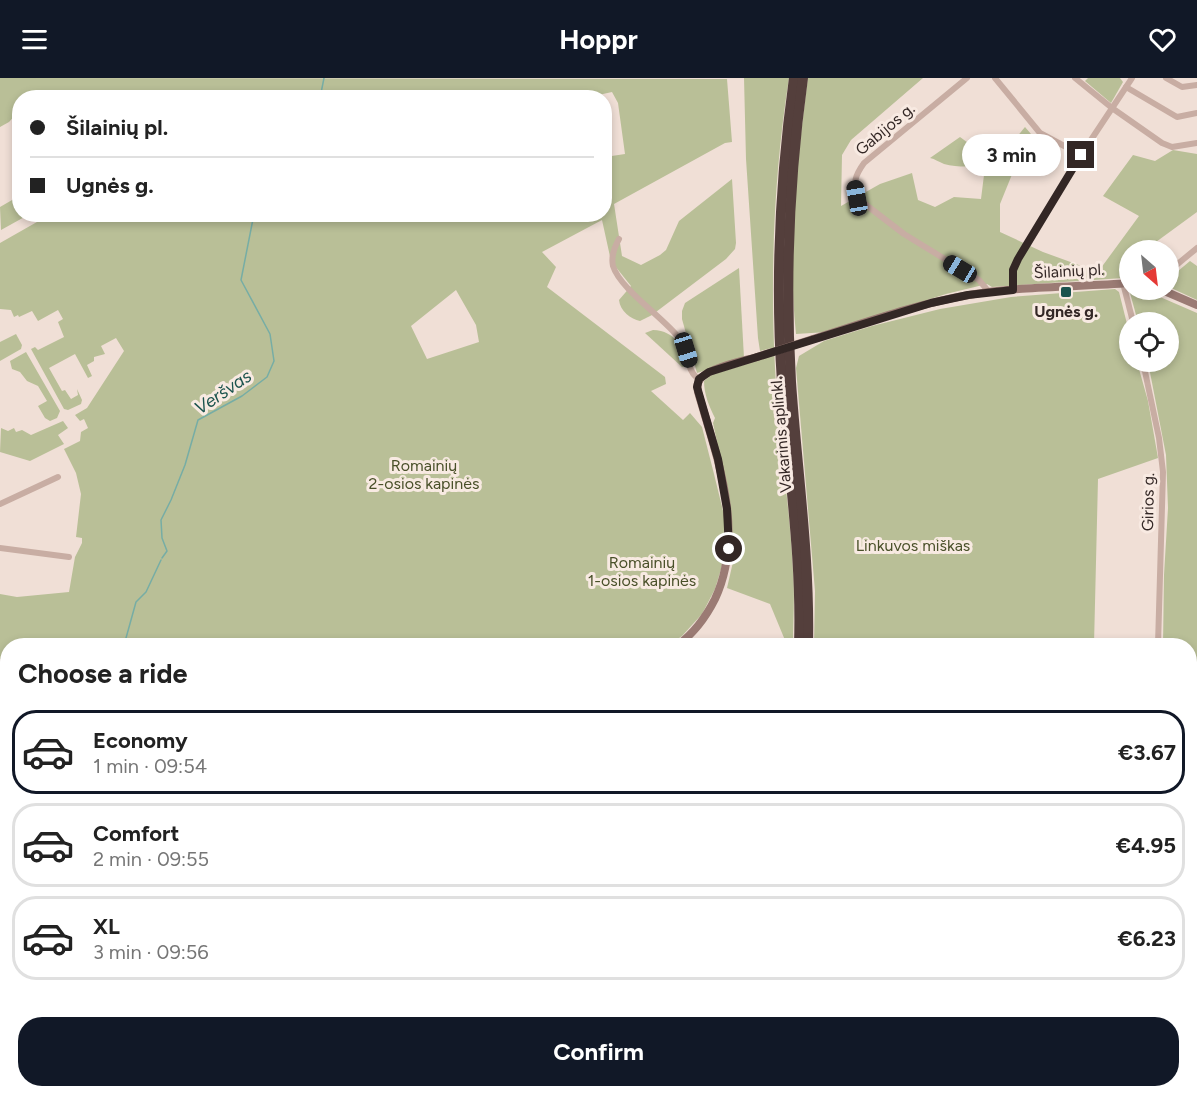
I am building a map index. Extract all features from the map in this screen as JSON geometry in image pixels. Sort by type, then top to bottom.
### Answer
[{"type":"highway","name":"Vakarinis aplinkl.","points":[[794,78],[783,175],[778,308],[800,595],[799,638]]},
{"type":"highway","name":"Vakarinis aplinkl.","points":[[803,78],[792,170],[788,306],[791,382],[809,595],[808,638]]},
{"type":"street","name":"Gabijos g.","points":[[966,78],[864,163],[855,176],[855,186],[857,198],[904,234],[979,280],[989,292]]},
{"type":"street","points":[[995,78],[1040,132],[1081,155]]},
{"type":"street","points":[[1075,78],[1112,108],[1167,146],[1180,147],[1197,143]]},
{"type":"street","points":[[1013,290],[1013,270],[1016,264],[1081,155],[1132,78]]},
{"type":"street","points":[[1166,78],[1182,87],[1197,85]]},
{"type":"street","points":[[1126,87],[1177,117],[1197,113]]},
{"type":"street","points":[[619,239],[615,246],[613,264],[617,273],[648,309],[681,340],[692,370],[699,379],[697,387],[718,459],[727,509],[729,549],[723,583],[711,608],[686,638]]},
{"type":"street","points":[[1179,263],[1197,248]]},
{"type":"street","name":"Šilainių pl.","points":[[699,379],[709,372],[931,303],[989,292],[1119,283]]},
{"type":"street","points":[[1179,297],[1197,305]]},
{"type":"street","name":"Girios g.","points":[[1145,372],[1159,438],[1163,472],[1158,638]]},
{"type":"street","points":[[0,504],[58,477]]},
{"type":"street","points":[[0,548],[69,557]]},
{"type":"green space","points":[[0,78],[727,79],[732,142],[725,143],[614,204],[622,256],[641,265],[666,250],[679,221],[732,179],[735,249],[726,259],[652,315],[640,321],[626,314],[621,308],[619,300],[631,286],[611,261],[602,222],[612,222],[612,156],[625,154],[618,103],[612,90],[12,90],[12,119],[0,127]]},
{"type":"green space","points":[[744,78],[789,78],[774,223],[773,296],[777,394],[794,581],[793,638],[784,638],[770,604],[727,588],[733,562],[730,503],[713,423],[715,418],[704,386],[704,381],[711,375],[773,356],[772,348],[760,351],[758,338],[746,159]]},
{"type":"green space","points":[[808,78],[923,78],[851,140],[842,155],[841,206],[880,184],[912,173],[918,200],[935,207],[954,197],[981,199],[984,175],[980,166],[953,166],[930,158],[960,137],[983,151],[997,151],[1008,145],[1025,127],[1043,148],[1013,172],[1000,204],[1000,232],[1043,252],[1098,272],[1119,243],[1119,278],[992,287],[987,284],[946,294],[827,332],[796,334],[793,302],[793,238],[800,141]]},
{"type":"green space","points":[[1088,78],[1120,78],[1123,82],[1111,103],[1085,81]]},
{"type":"green space","points":[[1173,150],[1197,154],[1197,212],[1159,240],[1121,240],[1139,216],[1103,196],[1133,155],[1155,161]]},
{"type":"green space","points":[[12,200],[12,222],[15,222],[1,230],[0,207]]},
{"type":"green space","points":[[37,222],[598,222],[542,252],[556,267],[547,287],[665,377],[666,384],[651,391],[683,420],[690,413],[702,427],[725,519],[725,556],[715,589],[702,614],[679,638],[0,638],[0,594],[17,597],[69,592],[75,557],[82,543],[82,538],[76,537],[81,494],[76,473],[64,449],[80,441],[81,432],[88,428],[84,419],[80,421],[75,415],[87,408],[124,351],[116,338],[101,346],[105,354],[94,357],[94,361],[87,365],[92,376],[88,378],[75,354],[49,368],[62,391],[65,390],[71,399],[78,395],[77,389],[82,400],[81,404],[68,410],[64,409],[31,349],[35,347],[38,350],[64,337],[58,322],[63,319],[58,310],[38,321],[32,311],[14,317],[11,310],[0,309],[0,243]],"holes":[[[456,290],[476,325],[479,342],[427,359],[411,326]]]},
{"type":"green space","points":[[1190,261],[1197,266],[1197,300],[1179,292],[1179,270]]},
{"type":"green space","points":[[739,268],[744,358],[697,373],[682,319],[685,303]]},
{"type":"green space","name":"Linkuvos miškas","points":[[1115,289],[1119,292],[1119,300],[1121,300],[1124,312],[1119,312],[1119,372],[1140,372],[1148,401],[1158,458],[1098,479],[1094,638],[814,638],[815,591],[796,368],[799,356],[824,341],[940,309],[1011,297]]},
{"type":"green space","points":[[1132,300],[1167,300],[1197,313],[1197,638],[1163,638],[1168,508],[1166,455],[1150,372],[1179,372],[1179,312],[1135,312]]},
{"type":"green space","points":[[653,330],[667,333],[677,341],[687,367],[682,367],[645,333]]},
{"type":"green space","points":[[16,334],[22,345],[21,349],[0,361],[0,342]]},
{"type":"green space","points":[[26,352],[60,411],[57,418],[50,421],[45,418],[38,406],[47,401],[38,386],[27,381],[20,372],[12,369],[10,361]]},
{"type":"green space","points":[[63,421],[68,428],[58,435],[64,444],[30,461],[0,452],[1,428],[8,431],[14,428],[16,432],[22,430],[31,435]]},
{"type":"waterway","name":"Veršvas","points":[[322,90],[324,78]]},
{"type":"waterway","name":"Veršvas","points":[[162,558],[167,551],[162,538],[161,520],[185,465],[198,420],[242,396],[267,377],[274,361],[270,334],[241,280],[252,222]]},
{"type":"waterway","name":"Veršvas","points":[[126,638],[136,602],[146,592],[161,560]]},
{"type":"place","name":"Ugnės g.","points":[[1066,292]]},
{"type":"route","points":[[729,549],[727,509],[718,459],[697,387],[699,379],[709,372],[931,303],[968,295],[1013,290],[1013,270],[1018,259],[1081,155]]},
{"type":"park label","name":"Romainių 2-osios kapinės","points":[[424,474]]},
{"type":"park label","name":"Romainių 1-osios kapinės","points":[[642,571]]}]
